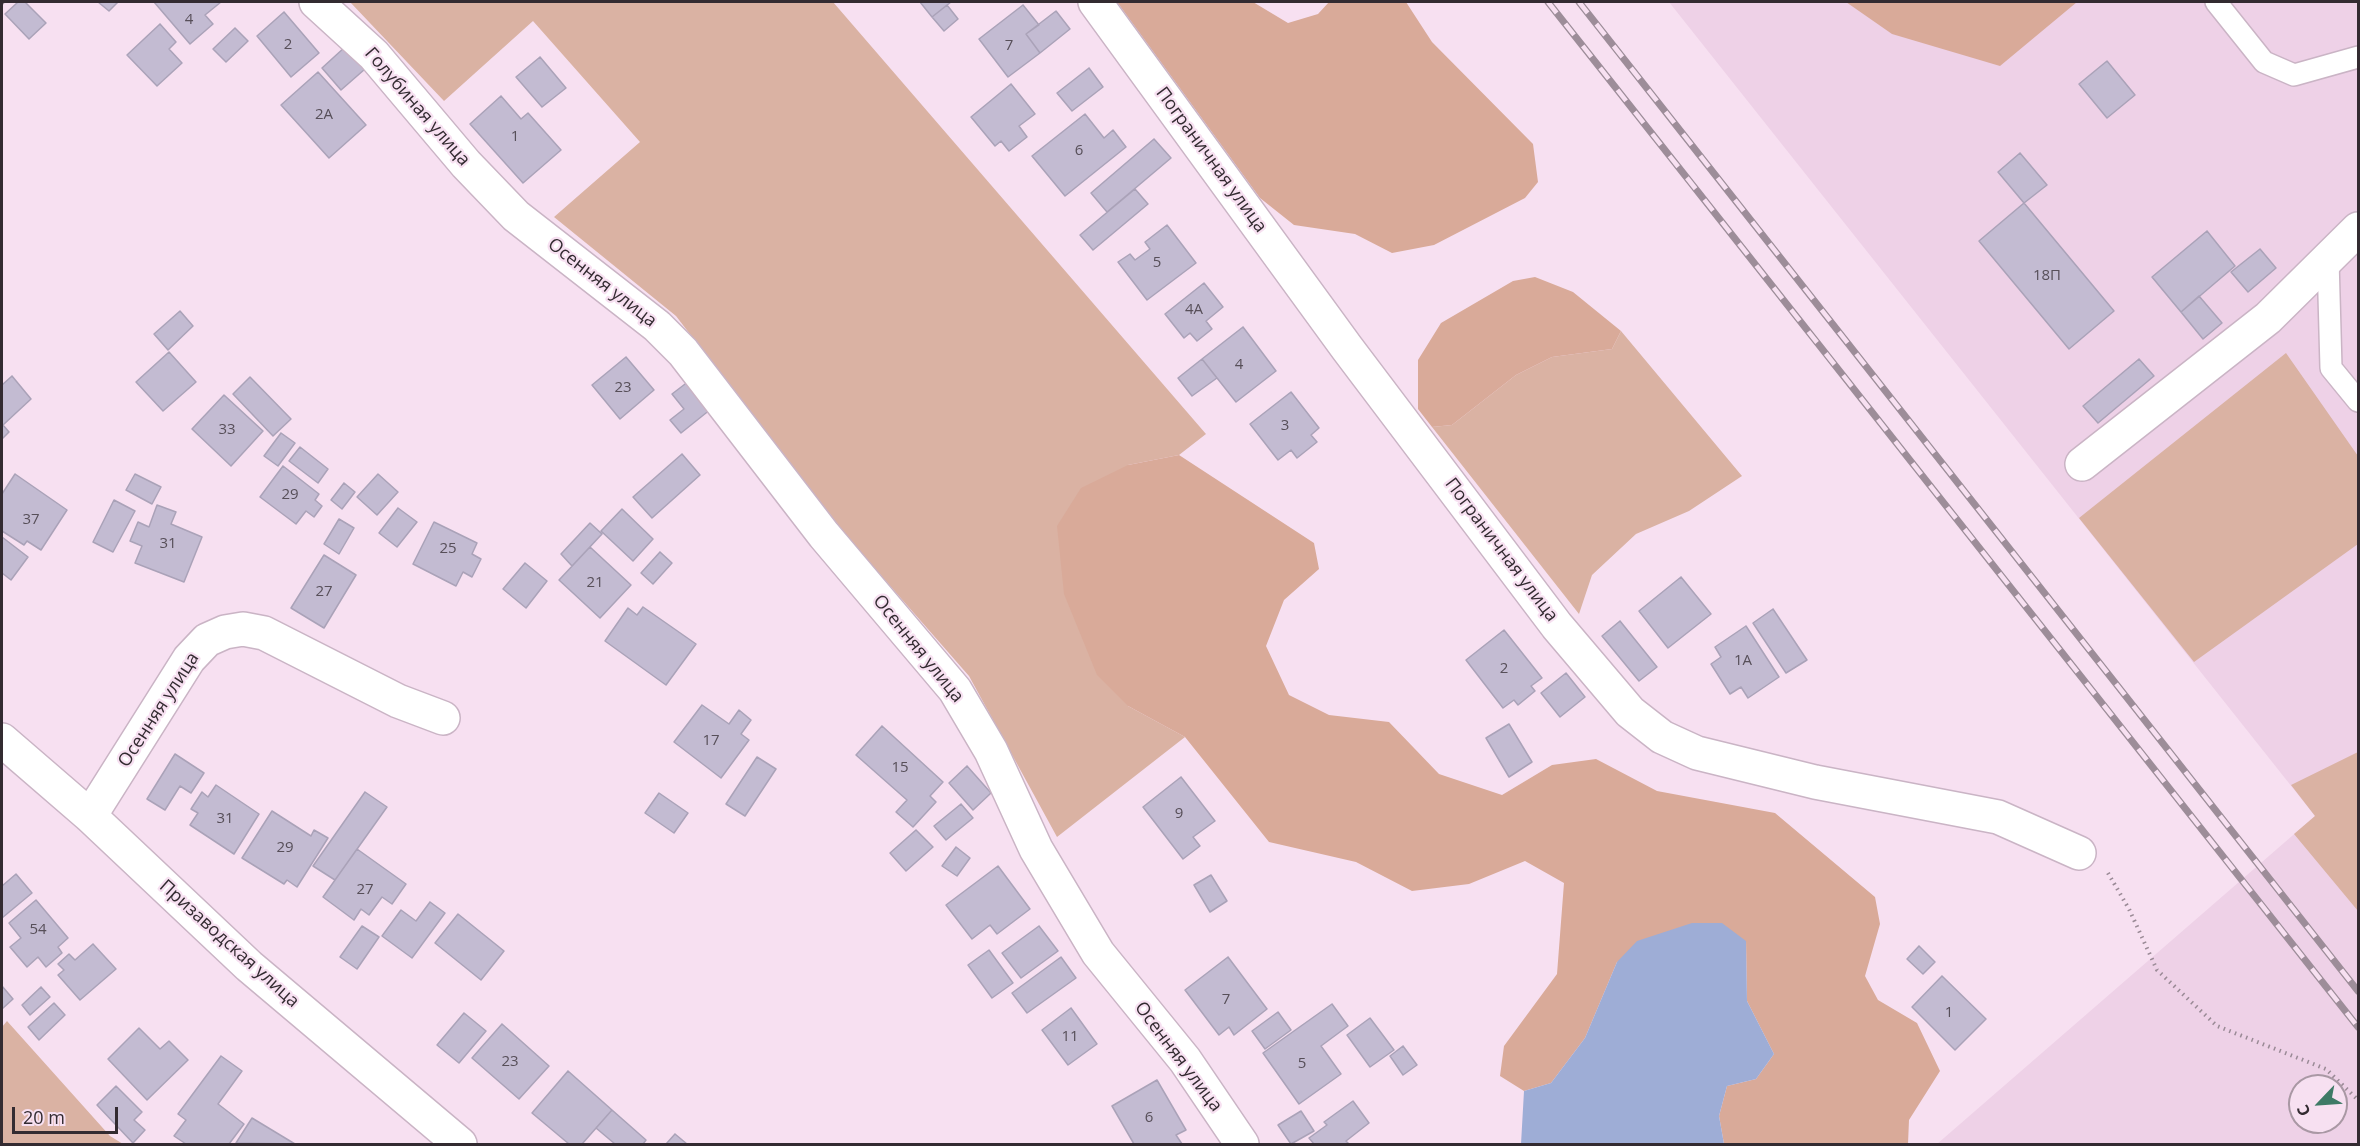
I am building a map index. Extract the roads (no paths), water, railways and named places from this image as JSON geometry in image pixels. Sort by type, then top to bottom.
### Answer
[{"type":"street","name":"Голубиная улица","points":[[316,2],[374,55],[466,164],[516,216]]},
{"type":"street","name":"Пограничная улица","points":[[1095,2],[1354,357],[1557,626],[1630,712],[1662,737],[1697,753],[1815,782],[1998,818],[2079,853]]},
{"type":"street","name":"Осенняя улица","points":[[516,216],[657,327],[683,352],[824,534],[955,690],[991,752],[1036,849],[1098,953],[1185,1060],[1242,1144]]},
{"type":"street","points":[[2082,464],[2268,318],[2358,229]]},
{"type":"street","name":"Осенняя улица","points":[[90,816],[189,659],[207,640],[225,632],[243,629],[264,633],[398,701],[443,718]]},
{"type":"street","name":"Призаводская улица","points":[[2,740],[90,816],[249,966],[460,1144]]},
{"type":"lane","points":[[2216,2],[2264,62],[2294,75],[2358,57]]},
{"type":"lane","points":[[2328,259],[2331,368],[2358,401]]},
{"type":"water","points":[[1692,923],[1722,923],[1746,941],[1747,1001],[1774,1054],[1756,1079],[1727,1086],[1719,1116],[1724,1144],[1521,1144],[1524,1091],[1551,1083],[1585,1038],[1617,962],[1637,941]]},
{"type":"railway","points":[[1548,2],[2358,1027]]},
{"type":"railway","points":[[1579,2],[2358,991]]}]
